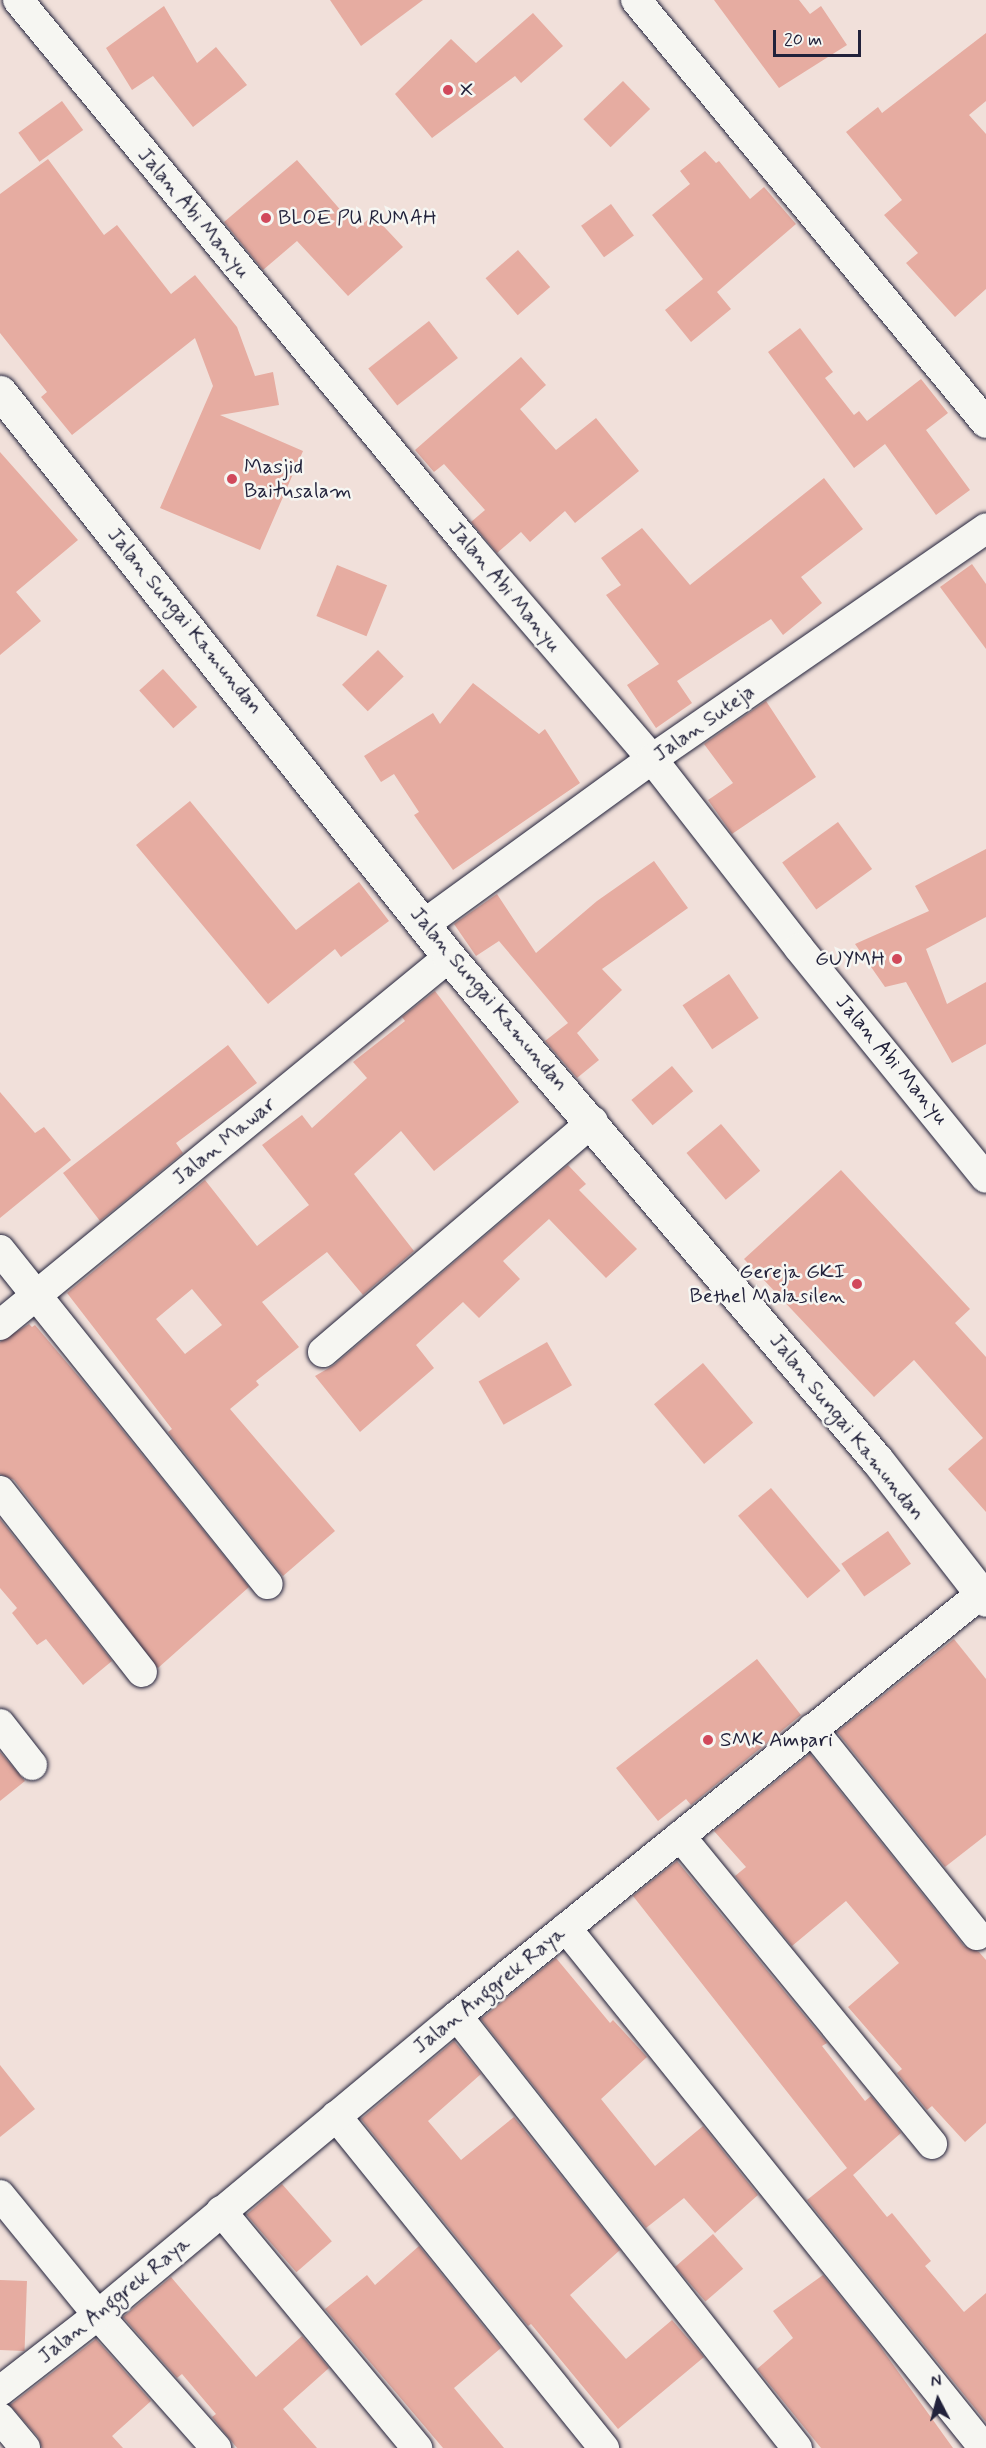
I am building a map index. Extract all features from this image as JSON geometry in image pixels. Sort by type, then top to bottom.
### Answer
[{"type":"main road","name":"Jalan Sungai Kamundan","points":[[0,392],[426,923],[449,957],[592,1121],[877,1460],[983,1597]]},
{"type":"street","name":"Jalan Abi Manyu","points":[[18,0],[469,546],[652,759],[799,948],[986,1178]]},
{"type":"street","points":[[636,0],[986,423]]},
{"type":"street","name":"Jalan Suteja","points":[[426,923],[652,759],[986,529]]},
{"type":"street","name":"Jalan Mawar","points":[[0,1325],[449,957]]},
{"type":"street","points":[[323,1352],[592,1121]]},
{"type":"street","points":[[0,1250],[268,1584]]},
{"type":"street","points":[[0,1491],[142,1671]]},
{"type":"street","name":"Jalan Anggrek Raya","points":[[0,2391],[98,2315],[457,2016],[812,1729],[983,1597]]},
{"type":"street","points":[[0,1724],[32,1765]]},
{"type":"street","points":[[812,1729],[977,1935]]},
{"type":"street","points":[[680,1836],[932,2144]]},
{"type":"street","points":[[566,1928],[984,2448]]},
{"type":"street","points":[[457,2016],[797,2448]]},
{"type":"street","points":[[336,2116],[603,2448]]},
{"type":"street","points":[[0,2195],[98,2315],[216,2448]]},
{"type":"street","points":[[221,2211],[417,2448]]},
{"type":"street","points":[[0,2418],[26,2448]]},
{"type":"building","points":[[330,0],[423,0],[361,46]]},
{"type":"building","points":[[714,0],[799,0],[810,14],[821,6],[847,45],[779,88]]},
{"type":"building","points":[[164,6],[197,63],[216,47],[247,85],[193,127],[153,76],[132,90],[106,48]]},
{"type":"building","name":"X","points":[[533,13],[563,46],[521,83],[515,76],[432,138],[395,94],[451,39],[476,63]]},
{"type":"building","points":[[986,33],[986,101],[969,115],[986,134],[986,289],[955,317],[906,263],[918,253],[884,215],[902,200],[846,132],[878,107],[882,113]]},
{"type":"building","points":[[623,81],[650,109],[611,147],[583,119]]},
{"type":"building","points":[[62,101],[83,130],[39,162],[18,133]]},
{"type":"building","points":[[705,151],[716,163],[719,161],[750,199],[764,187],[796,224],[717,292],[731,309],[691,342],[665,310],[703,279],[652,215],[690,184],[680,171]]},
{"type":"building","points":[[48,159],[104,235],[117,225],[171,294],[195,275],[237,327],[255,376],[273,372],[279,405],[220,415],[303,451],[260,550],[160,508],[213,386],[195,338],[72,435],[41,397],[47,392],[0,333],[0,194]]},
{"type":"building","points":[[297,160],[357,229],[373,215],[403,247],[348,296],[297,241],[263,270],[224,222]]},
{"type":"building","points":[[611,204],[634,236],[604,257],[581,226]]},
{"type":"building","points":[[518,250],[550,287],[518,315],[486,278]]},
{"type":"building","points":[[429,321],[458,358],[397,405],[368,368]]},
{"type":"building","points":[[800,328],[833,372],[825,378],[854,415],[859,411],[867,421],[921,379],[948,413],[926,430],[970,490],[936,515],[885,444],[854,468],[768,352]]},
{"type":"building","points":[[521,357],[546,385],[520,409],[556,450],[596,418],[639,471],[575,523],[565,511],[530,542],[521,532],[497,553],[471,522],[485,510],[444,464],[434,472],[415,450]]},
{"type":"building","points":[[0,452],[78,540],[16,592],[41,621],[0,655]]},
{"type":"building","points":[[824,478],[863,529],[801,577],[822,603],[783,635],[771,619],[677,681],[692,703],[656,728],[627,685],[659,664],[606,595],[621,585],[601,558],[642,528],[690,585]]},
{"type":"building","points":[[972,564],[986,584],[986,649],[940,587]]},
{"type":"building","points":[[337,565],[387,585],[366,636],[316,616]]},
{"type":"building","points":[[378,650],[404,677],[368,711],[342,685]]},
{"type":"building","points":[[163,669],[197,707],[173,728],[139,690]]},
{"type":"building","points":[[473,683],[539,734],[545,729],[580,783],[453,870],[414,815],[419,812],[394,774],[381,782],[364,756],[433,713],[440,724]]},
{"type":"building","points":[[766,701],[816,777],[732,834],[708,800],[733,783],[704,744]]},
{"type":"building","points":[[190,801],[296,930],[359,882],[389,921],[341,957],[335,949],[268,1004],[136,845]]},
{"type":"building","points":[[838,822],[872,869],[816,909],[782,863]]},
{"type":"building","points":[[986,849],[986,917],[926,949],[947,1004],[986,982],[986,1044],[952,1063],[906,982],[885,987],[855,944],[929,911],[915,886]]},
{"type":"building","points":[[654,861],[688,908],[602,969],[622,990],[577,1033],[599,1060],[577,1078],[545,1041],[568,1023],[499,941],[476,956],[454,924],[497,894],[536,953],[597,901]]},
{"type":"building","points":[[729,974],[759,1018],[712,1049],[683,1005]]},
{"type":"building","points":[[435,991],[519,1102],[434,1171],[401,1131],[354,1174],[414,1251],[363,1295],[327,1252],[262,1302],[299,1347],[256,1381],[259,1385],[230,1409],[335,1531],[283,1576],[168,1432],[172,1429],[67,1293],[205,1180],[257,1246],[309,1205],[262,1145],[302,1115],[312,1128],[367,1078],[353,1062],[405,1021],[402,1017]],"holes":[[[192,1289],[222,1325],[185,1354],[156,1319]]]},
{"type":"building","points":[[228,1045],[257,1083],[176,1143],[183,1153],[100,1221],[63,1173]]},
{"type":"building","points":[[672,1066],[693,1091],[653,1125],[631,1100]]},
{"type":"building","points":[[0,1092],[35,1133],[44,1127],[71,1160],[0,1218]]},
{"type":"building","points":[[721,1124],[760,1171],[726,1200],[687,1153]]},
{"type":"building","points":[[568,1165],[586,1184],[579,1190],[637,1249],[606,1278],[549,1219],[503,1261],[520,1279],[479,1318],[463,1302],[416,1345],[434,1368],[360,1432],[315,1376],[334,1365]]},
{"type":"building","name":"Gereja GKI Bethel Malasilen","points":[[841,1170],[970,1309],[955,1323],[986,1357],[986,1512],[948,1469],[983,1438],[914,1360],[874,1397],[744,1259]]},
{"type":"building","points":[[29,1324],[32,1327],[35,1325],[85,1384],[249,1587],[158,1668],[14,1480],[0,1474],[0,1342]]},
{"type":"building","points":[[547,1342],[572,1385],[504,1425],[479,1382]]},
{"type":"building","points":[[703,1363],[753,1423],[704,1464],[654,1404]]},
{"type":"building","points":[[771,1488],[840,1571],[807,1598],[738,1516]]},
{"type":"building","points":[[0,1519],[112,1661],[83,1685],[46,1639],[37,1645],[12,1613],[17,1608],[0,1588]]},
{"type":"building","points":[[888,1531],[911,1564],[864,1596],[841,1564]]},
{"type":"building","points":[[954,1639],[986,1679],[986,1835],[945,1867],[837,1732]]},
{"type":"building","name":"SMK Ampari","points":[[757,1659],[801,1715],[691,1805],[686,1799],[658,1821],[616,1768]]},
{"type":"building","points":[[0,1752],[25,1781],[0,1801]]},
{"type":"building","points":[[810,1754],[964,1946],[979,1952],[986,1960],[986,2123],[965,2142],[932,2106],[927,2110],[897,2073],[902,2069],[848,2007],[899,1963],[846,1901],[792,1946],[735,1876],[746,1867],[714,1831]]},
{"type":"building","points":[[677,1861],[827,2043],[822,2046],[865,2101],[871,2096],[901,2133],[853,2175],[887,2217],[892,2213],[931,2261],[925,2266],[964,2312],[986,2293],[986,2422],[807,2200],[847,2168],[633,1896]]},
{"type":"building","points":[[556,1958],[610,2023],[613,2020],[647,2057],[601,2099],[655,2166],[703,2126],[758,2195],[715,2233],[684,2198],[646,2228],[481,2019]]},
{"type":"building","points":[[454,2041],[481,2074],[428,2121],[461,2160],[514,2117],[620,2250],[570,2295],[626,2359],[672,2320],[704,2357],[618,2429],[531,2324],[528,2326],[361,2119]]},
{"type":"building","points":[[0,2065],[35,2109],[0,2137]]},
{"type":"building","points":[[282,2184],[332,2241],[296,2272],[247,2215]]},
{"type":"building","points":[[713,2234],[743,2269],[705,2302],[675,2267]]},
{"type":"building","points":[[419,2246],[501,2348],[454,2388],[504,2448],[443,2448],[325,2309],[367,2275],[375,2285]]},
{"type":"building","points":[[823,2275],[879,2345],[953,2448],[821,2448],[757,2369],[793,2338],[773,2311]]},
{"type":"building","points":[[171,2277],[256,2377],[302,2336],[329,2368],[283,2409],[317,2448],[237,2448],[212,2417],[216,2414],[182,2374],[177,2378],[123,2317]]},
{"type":"building","points":[[0,2280],[27,2281],[25,2351],[0,2350]]},
{"type":"building","points":[[96,2339],[151,2401],[112,2436],[123,2448],[42,2448],[38,2437],[10,2405]]},
{"type":"place","name":"X","points":[[448,90]]},
{"type":"place","name":"BLOE PU RUMAH","points":[[266,218]]},
{"type":"place","name":"Masjid Baitusalam","points":[[232,479]]},
{"type":"place","name":"GUYMH","points":[[897,959]]},
{"type":"place","name":"Gereja GKI Bethel Malasilen","points":[[857,1284]]},
{"type":"place","name":"SMK Ampari","points":[[708,1740]]}]
